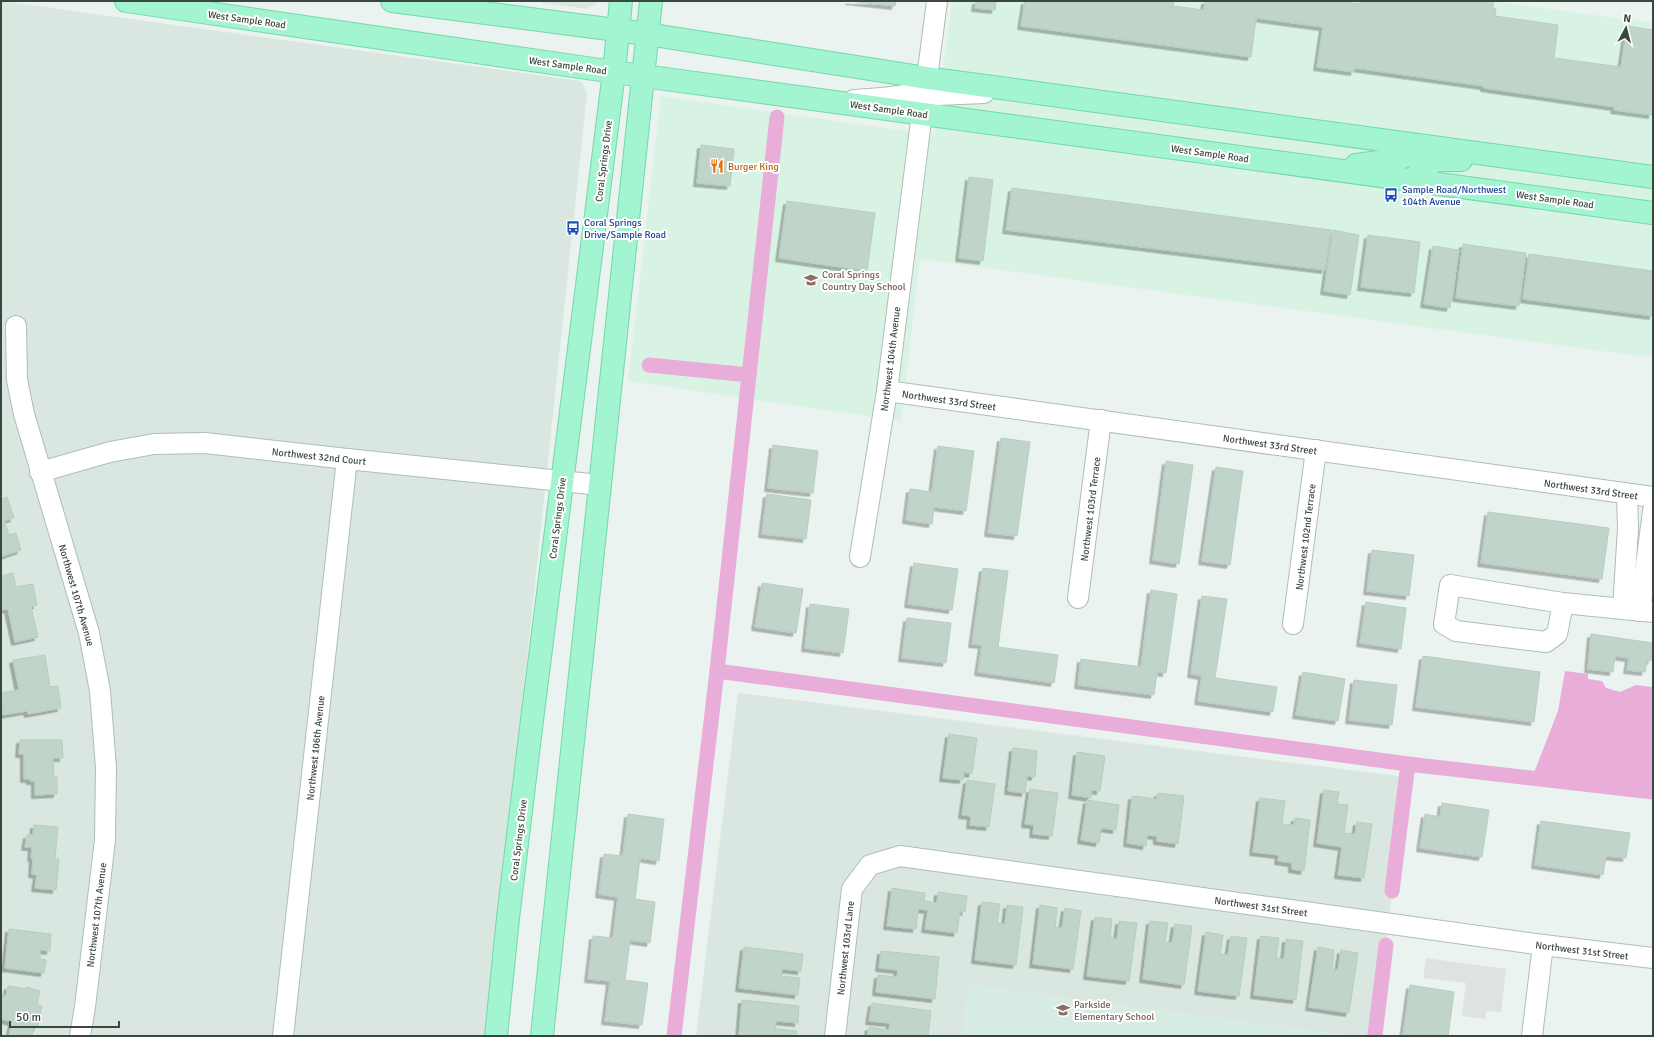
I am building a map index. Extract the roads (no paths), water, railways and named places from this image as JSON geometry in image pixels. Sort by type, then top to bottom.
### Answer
[{"type":"main road","name":"West Sample Road","points":[[126,1],[614,72],[1653,213]]},
{"type":"main road","points":[[392,1],[647,34],[1032,93],[1653,177]]},
{"type":"main road","name":"Coral Springs Drive","points":[[496,1036],[508,918],[614,72],[621,1]]},
{"type":"main road","points":[[542,1036],[642,75],[651,1]]},
{"type":"main road","points":[[1327,168],[1394,160],[1406,156],[1420,146]]},
{"type":"main road","points":[[1413,180],[1424,166],[1434,160],[1518,159]]},
{"type":"street","points":[[838,102],[905,95],[922,87],[927,78],[937,1]]},
{"type":"street","points":[[922,113],[929,100],[937,95],[948,93],[1032,93]]},
{"type":"street","name":"Northwest 104th Avenue","points":[[860,557],[887,391],[922,113]]},
{"type":"street","name":"Northwest 107th Avenue","points":[[16,326],[17,380],[24,414],[89,633],[100,691],[106,768],[104,840],[85,1007],[80,1036]]},
{"type":"street","name":"Northwest 33rd Street","points":[[887,391],[1653,498]]},
{"type":"street","name":"Northwest 103rd Terrace","points":[[1078,598],[1101,420]]},
{"type":"street","name":"Northwest 32nd Court","points":[[40,472],[110,452],[154,444],[205,443],[600,485]]},
{"type":"street","name":"Northwest 102nd Terrace","points":[[1293,624],[1316,450]]},
{"type":"street","name":"Northwest 106th Avenue","points":[[283,1036],[347,459]]},
{"type":"street","points":[[1628,494],[1628,528],[1639,611]]},
{"type":"street","points":[[1639,611],[1653,511]]},
{"type":"street","points":[[1563,603],[1557,634],[1546,642],[1456,631],[1444,624],[1450,585],[1563,603],[1639,611]]},
{"type":"street","name":"Northwest 31st Street","points":[[870,865],[900,856],[1543,946],[1653,958]]},
{"type":"street","name":"Northwest 103rd Lane","points":[[835,1036],[852,889],[870,865]]},
{"type":"street","points":[[1532,1036],[1543,946]]},
{"type":"waterway","points":[[777,117],[717,671],[1408,764],[1653,792]]},
{"type":"waterway","points":[[649,365],[749,375]]},
{"type":"waterway","points":[[674,1036],[717,671]]},
{"type":"waterway","points":[[1392,891],[1408,764]]},
{"type":"waterway","points":[[1375,1035],[1386,945]]},
{"type":"place","name":"Burger King","points":[[717,166]]},
{"type":"place","name":"Sample Road/Northwest 104th Avenue","points":[[1391,195]]},
{"type":"place","name":"Coral Springs Drive/Sample Road","points":[[573,228]]},
{"type":"place","name":"Coral Springs Country Day School","points":[[811,280]]},
{"type":"place","name":"Parkside Elementary School","points":[[1063,1010]]}]
